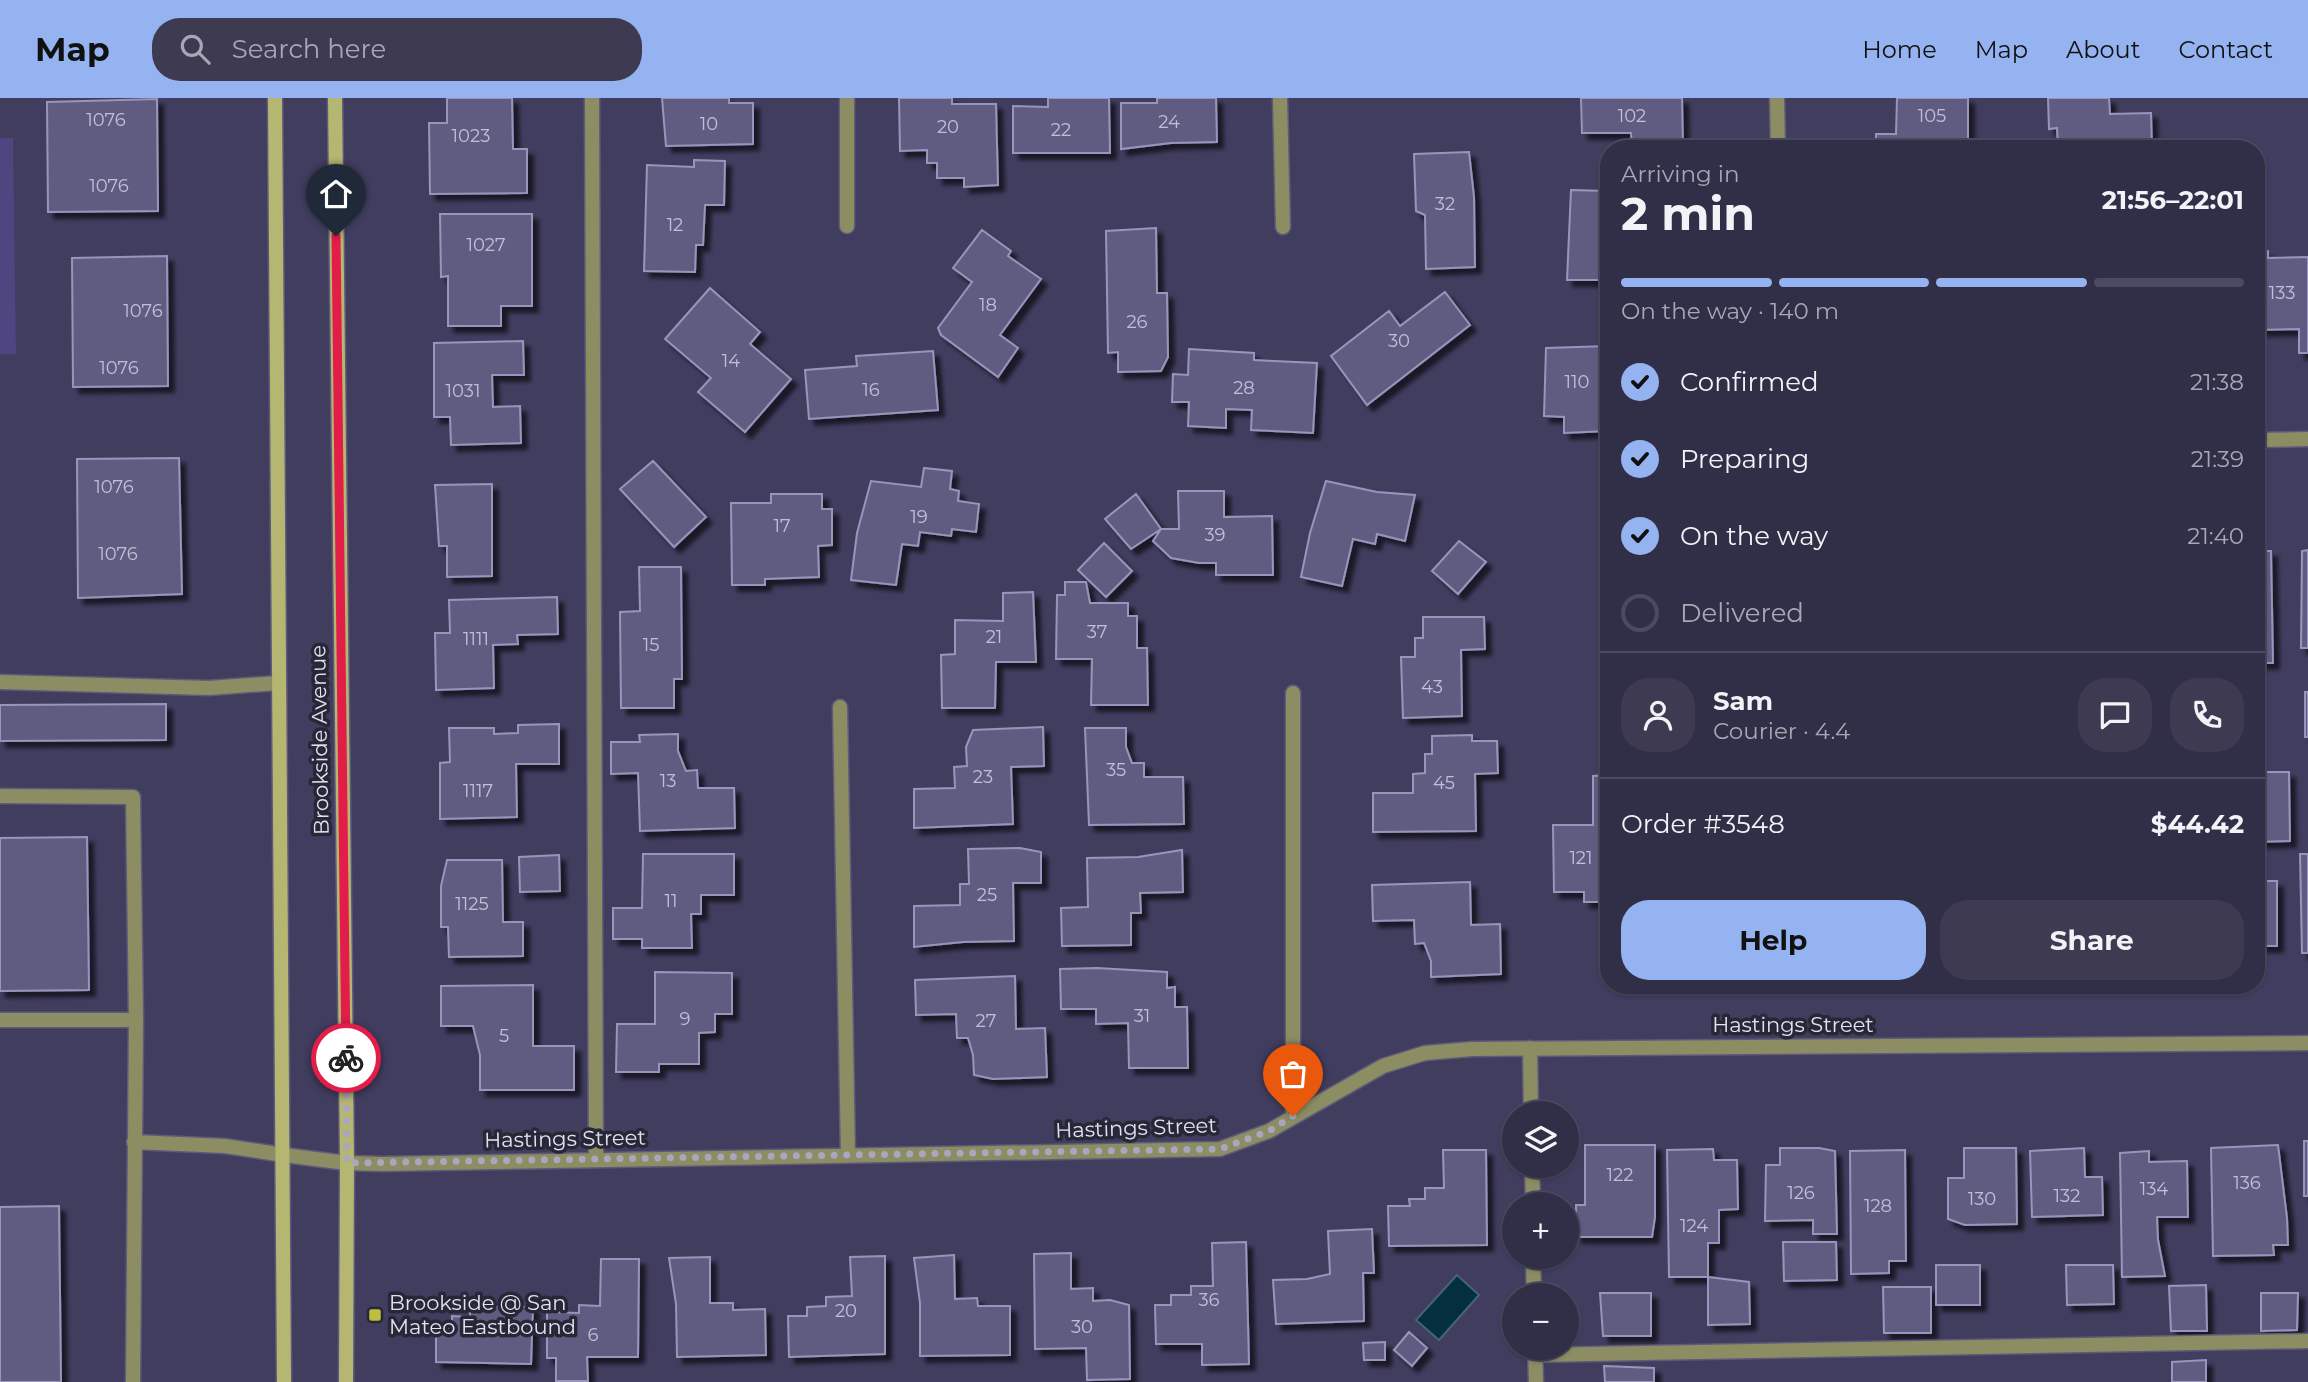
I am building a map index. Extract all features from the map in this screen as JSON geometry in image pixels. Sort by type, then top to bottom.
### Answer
[{"type":"main road","name":"Brookside Avenue","points":[[275,98],[284,1382]]},
{"type":"main road","name":"Brookside Avenue","points":[[335,98],[347,1163],[346,1382]]},
{"type":"street","points":[[592,98],[596,1159]]},
{"type":"street","points":[[846,226],[847,98]]},
{"type":"street","points":[[1280,98],[1283,227]]},
{"type":"street","points":[[1777,98],[1778,140]]},
{"type":"street","points":[[2265,440],[2308,439]]},
{"type":"street","points":[[0,682],[209,688],[278,682]]},
{"type":"street","points":[[1293,693],[1293,1116]]},
{"type":"street","points":[[840,707],[848,1155]]},
{"type":"street","points":[[0,796],[133,797],[133,1382]]},
{"type":"street","points":[[0,1020],[135,1020]]},
{"type":"street","name":"Hastings Street","points":[[134,1142],[225,1146],[347,1163],[1220,1149],[1269,1131],[1383,1066],[1425,1052],[1530,1048],[2308,1043]]},
{"type":"street","points":[[1530,1048],[1531,1101]]},
{"type":"street","points":[[1579,1350],[2308,1341]]},
{"type":"street","points":[[1535,1360],[1536,1382]]},
{"type":"shaded area","points":[[0,138],[13,138],[16,354],[0,354]]},
{"type":"water","points":[[1457,1275],[1479,1295],[1439,1340],[1416,1320]]},
{"type":"building","points":[[447,98],[512,98],[513,149],[527,149],[527,193],[430,194],[429,123],[447,123]]},
{"type":"building","points":[[662,98],[729,98],[729,103],[753,103],[753,144],[666,146]]},
{"type":"building","points":[[899,98],[952,98],[952,104],[996,104],[998,185],[964,187],[964,178],[937,178],[937,163],[927,163],[927,150],[900,151]]},
{"type":"building","points":[[1048,98],[1109,98],[1110,153],[1013,153],[1013,106],[1048,107]]},
{"type":"building","points":[[1157,98],[1216,98],[1217,142],[1171,143],[1121,149],[1121,103],[1157,103]]},
{"type":"building","points":[[1581,98],[1682,98],[1683,140],[1632,140],[1631,133],[1582,133]]},
{"type":"building","points":[[1897,98],[1968,98],[1968,140],[1876,140],[1876,134],[1896,134]]},
{"type":"building","points":[[2048,98],[2109,98],[2110,114],[2151,113],[2152,140],[2058,140],[2057,128],[2049,129]]},
{"type":"building","points":[[157,99],[158,211],[48,212],[47,102]]},
{"type":"building","points":[[1469,152],[1474,197],[1475,267],[1426,269],[1425,215],[1416,211],[1414,154]]},
{"type":"building","points":[[694,160],[725,161],[724,205],[705,205],[703,245],[696,245],[695,272],[644,271],[647,165],[694,167]]},
{"type":"building","points":[[1571,190],[1600,191],[1600,280],[1567,280]]},
{"type":"building","points":[[440,214],[532,214],[532,306],[501,306],[501,326],[448,326],[448,276],[441,277]]},
{"type":"building","points":[[1156,228],[1157,293],[1167,293],[1168,357],[1161,371],[1118,372],[1118,352],[1108,353],[1106,231]]},
{"type":"building","points":[[982,230],[1011,251],[1008,256],[1041,279],[1000,335],[1018,348],[998,377],[941,335],[938,328],[972,282],[953,268]]},
{"type":"building","points":[[2265,251],[2268,251],[2268,258],[2308,257],[2308,353],[2299,353],[2299,329],[2265,330]]},
{"type":"building","points":[[167,256],[168,386],[73,387],[72,258]]},
{"type":"building","points":[[710,288],[760,332],[750,344],[791,379],[745,432],[698,392],[711,378],[665,339]]},
{"type":"building","points":[[1445,292],[1470,325],[1367,405],[1331,356],[1389,311],[1400,326]]},
{"type":"building","points":[[523,341],[524,375],[492,375],[493,407],[520,406],[521,443],[451,445],[450,417],[434,417],[434,343]]},
{"type":"building","points":[[1600,346],[1600,431],[1564,433],[1564,417],[1544,416],[1546,348]]},
{"type":"building","points":[[1189,349],[1254,353],[1254,360],[1317,363],[1313,433],[1251,430],[1252,410],[1226,409],[1226,428],[1188,426],[1189,402],[1172,402],[1173,374],[1188,375]]},
{"type":"building","points":[[933,351],[938,410],[809,419],[805,370],[857,366],[856,356]]},
{"type":"building","points":[[179,458],[182,594],[78,598],[77,459]]},
{"type":"building","points":[[653,461],[706,517],[674,547],[620,489]]},
{"type":"building","points":[[924,468],[952,471],[950,489],[959,491],[958,501],[979,504],[976,532],[952,529],[951,536],[920,532],[918,546],[902,544],[896,585],[851,580],[857,533],[871,481],[921,487]]},
{"type":"building","points":[[1326,481],[1377,492],[1415,495],[1405,541],[1377,534],[1375,544],[1353,539],[1342,586],[1301,577],[1310,533]]},
{"type":"building","points":[[492,484],[492,576],[447,577],[447,546],[439,546],[435,485]]},
{"type":"building","points":[[1178,491],[1224,491],[1224,517],[1272,516],[1273,575],[1216,575],[1216,563],[1171,558],[1153,541],[1161,529],[1179,529]]},
{"type":"building","points":[[771,494],[822,494],[822,509],[832,509],[832,545],[818,546],[819,577],[765,579],[765,585],[732,585],[731,503],[771,503]]},
{"type":"building","points":[[1136,494],[1161,529],[1131,549],[1105,519]]},
{"type":"building","points":[[1459,541],[1486,562],[1458,594],[1432,571]]},
{"type":"building","points":[[1104,543],[1132,571],[1106,597],[1078,570]]},
{"type":"building","points":[[2308,550],[2308,648],[2301,648],[2302,551]]},
{"type":"building","points":[[2265,551],[2271,551],[2273,663],[2265,663]]},
{"type":"building","points":[[639,567],[681,567],[682,679],[674,679],[674,708],[621,708],[620,612],[640,611]]},
{"type":"building","points":[[1065,582],[1086,582],[1090,603],[1128,603],[1128,616],[1137,616],[1137,648],[1147,648],[1148,705],[1091,705],[1092,659],[1056,659],[1057,595],[1065,595]]},
{"type":"building","points":[[1033,592],[1036,662],[996,662],[995,708],[942,708],[941,655],[955,654],[955,620],[1003,621],[1003,593]]},
{"type":"building","points":[[557,597],[558,634],[517,635],[518,644],[493,645],[494,688],[436,690],[435,633],[450,633],[449,600]]},
{"type":"building","points":[[1423,617],[1484,617],[1485,649],[1461,650],[1462,716],[1403,718],[1401,657],[1415,657],[1415,638],[1423,638]]},
{"type":"building","points":[[2305,692],[2308,692],[2308,737],[2305,737]]},
{"type":"building","points":[[166,704],[166,740],[0,741],[0,705]]},
{"type":"building","points":[[559,724],[559,764],[516,764],[517,817],[440,819],[440,763],[450,762],[449,728],[494,728],[494,734],[518,733],[518,725]]},
{"type":"building","points":[[1043,727],[1044,766],[1011,767],[1013,824],[914,828],[914,789],[955,788],[954,767],[967,766],[966,747],[973,730]]},
{"type":"building","points":[[1085,728],[1126,728],[1126,747],[1132,763],[1144,763],[1144,777],[1183,777],[1184,824],[1089,825]]},
{"type":"building","points":[[678,734],[678,751],[686,771],[697,770],[698,788],[734,788],[735,828],[640,831],[638,773],[611,774],[611,742],[640,742],[639,735]]},
{"type":"building","points":[[1472,735],[1472,741],[1497,741],[1498,773],[1475,774],[1476,831],[1373,832],[1373,793],[1413,793],[1413,774],[1425,773],[1425,754],[1432,754],[1432,736]]},
{"type":"building","points":[[2265,772],[2289,772],[2290,841],[2265,842]]},
{"type":"building","points":[[1593,776],[1600,776],[1600,902],[1584,902],[1584,892],[1554,892],[1553,825],[1593,825]]},
{"type":"building","points":[[87,837],[89,990],[0,991],[0,838]]},
{"type":"building","points":[[1020,848],[1041,852],[1041,883],[1013,883],[1014,941],[914,947],[914,906],[960,905],[960,884],[969,884],[968,849]]},
{"type":"building","points":[[1182,850],[1183,892],[1140,893],[1141,913],[1131,913],[1131,945],[1062,946],[1061,908],[1088,907],[1087,858],[1138,857]]},
{"type":"building","points":[[643,854],[734,854],[734,895],[701,895],[701,914],[691,914],[692,948],[642,948],[642,939],[613,939],[613,908],[642,908]]},
{"type":"building","points":[[2300,854],[2308,854],[2308,953],[2302,953]]},
{"type":"building","points":[[559,855],[560,891],[520,892],[519,857]]},
{"type":"building","points":[[447,860],[502,860],[503,922],[523,922],[523,956],[449,957],[448,927],[441,927],[441,886]]},
{"type":"building","points":[[2265,881],[2277,881],[2277,946],[2265,946]]},
{"type":"building","points":[[1470,882],[1471,925],[1500,924],[1501,974],[1431,977],[1431,961],[1424,943],[1415,944],[1414,920],[1373,921],[1372,885]]},
{"type":"building","points":[[1060,969],[1167,972],[1167,988],[1175,987],[1175,1007],[1187,1007],[1188,1068],[1129,1068],[1128,1023],[1096,1024],[1096,1009],[1061,1009]]},
{"type":"building","points":[[655,972],[732,973],[732,1014],[715,1014],[715,1032],[699,1033],[699,1064],[659,1064],[659,1072],[616,1072],[617,1024],[655,1024]]},
{"type":"building","points":[[1015,976],[1016,1029],[1045,1028],[1047,1077],[993,1079],[974,1075],[973,1055],[968,1038],[957,1038],[956,1014],[916,1015],[915,980]]},
{"type":"building","points":[[533,985],[533,1046],[574,1046],[574,1090],[480,1090],[480,1055],[473,1026],[441,1026],[441,986]]},
{"type":"building","points":[[2304,1141],[2308,1141],[2308,1196],[2304,1196]]},
{"type":"building","points":[[1585,1145],[1655,1145],[1655,1217],[1652,1237],[1579,1237],[1579,1205],[1585,1205]]},
{"type":"building","points":[[2278,1145],[2288,1245],[2273,1245],[2274,1255],[2213,1256],[2211,1148]]},
{"type":"building","points":[[1780,1148],[1819,1148],[1835,1151],[1837,1234],[1813,1234],[1813,1220],[1765,1221],[1766,1165],[1780,1165]]},
{"type":"building","points":[[1964,1148],[2016,1148],[2017,1224],[1965,1225],[1948,1219],[1948,1178],[1964,1178]]},
{"type":"building","points":[[2084,1148],[2085,1177],[2102,1177],[2103,1215],[2032,1217],[2030,1151]]},
{"type":"building","points":[[1713,1149],[1714,1160],[1737,1160],[1738,1209],[1719,1210],[1719,1243],[1708,1243],[1708,1277],[1669,1277],[1667,1150]]},
{"type":"building","points":[[1443,1150],[1486,1150],[1487,1245],[1389,1246],[1388,1206],[1410,1206],[1409,1199],[1425,1199],[1425,1188],[1444,1188]]},
{"type":"building","points":[[1905,1150],[1906,1261],[1889,1261],[1889,1273],[1851,1274],[1850,1151]]},
{"type":"building","points":[[2149,1151],[2149,1162],[2187,1161],[2188,1217],[2157,1217],[2165,1276],[2122,1277],[2120,1153]]},
{"type":"building","points":[[59,1206],[61,1382],[0,1382],[0,1207]]},
{"type":"building","points":[[1372,1229],[1374,1273],[1363,1273],[1364,1321],[1276,1324],[1273,1280],[1307,1279],[1330,1274],[1328,1231]]},
{"type":"building","points":[[1246,1242],[1249,1364],[1202,1365],[1202,1344],[1156,1344],[1155,1305],[1171,1305],[1171,1295],[1191,1295],[1191,1286],[1213,1286],[1212,1243]]},
{"type":"building","points":[[1783,1242],[1836,1242],[1837,1280],[1784,1281]]},
{"type":"building","points":[[1071,1253],[1071,1289],[1093,1288],[1093,1301],[1110,1300],[1129,1305],[1130,1379],[1087,1380],[1086,1348],[1035,1349],[1034,1254]]},
{"type":"building","points":[[954,1255],[955,1299],[977,1298],[978,1306],[1010,1306],[1010,1355],[920,1356],[920,1303],[914,1258]]},
{"type":"building","points":[[885,1256],[885,1354],[789,1357],[788,1316],[807,1316],[807,1307],[826,1306],[826,1297],[852,1296],[850,1257]]},
{"type":"building","points":[[710,1257],[710,1303],[733,1303],[733,1310],[765,1309],[766,1355],[677,1357],[676,1304],[669,1258]]},
{"type":"building","points":[[601,1259],[639,1259],[638,1357],[587,1357],[588,1381],[556,1381],[556,1358],[547,1358],[547,1312],[579,1313],[579,1305],[600,1306]]},
{"type":"building","points":[[1936,1265],[1980,1265],[1980,1305],[1936,1305]]},
{"type":"building","points":[[2066,1265],[2113,1265],[2114,1304],[2067,1305]]},
{"type":"building","points":[[1708,1277],[1749,1282],[1750,1324],[1708,1325]]},
{"type":"building","points":[[2206,1285],[2207,1331],[2171,1331],[2169,1286]]},
{"type":"building","points":[[1883,1287],[1931,1287],[1931,1333],[1884,1333]]},
{"type":"building","points":[[1600,1293],[1651,1293],[1651,1336],[1603,1336]]},
{"type":"building","points":[[2261,1293],[2298,1293],[2297,1330],[2261,1331]]},
{"type":"building","points":[[470,1306],[533,1307],[531,1364],[436,1362],[436,1324],[452,1324],[452,1316],[470,1317]]},
{"type":"building","points":[[1409,1332],[1427,1348],[1412,1366],[1394,1350]]},
{"type":"building","points":[[1385,1342],[1385,1360],[1364,1360],[1363,1343]]},
{"type":"building","points":[[2206,1360],[2206,1382],[2172,1382],[2172,1362]]},
{"type":"building","points":[[1604,1366],[1654,1368],[1654,1382],[1605,1382]]},
{"type":"way so far","points":[[346,1058],[347,1163],[1220,1149],[1269,1131],[1293,1116]]},
{"type":"place","name":"Brookside @ San Mateo Eastbound","points":[[375,1315]]},
{"type":"route","points":[[336,236],[346,1058]]}]
